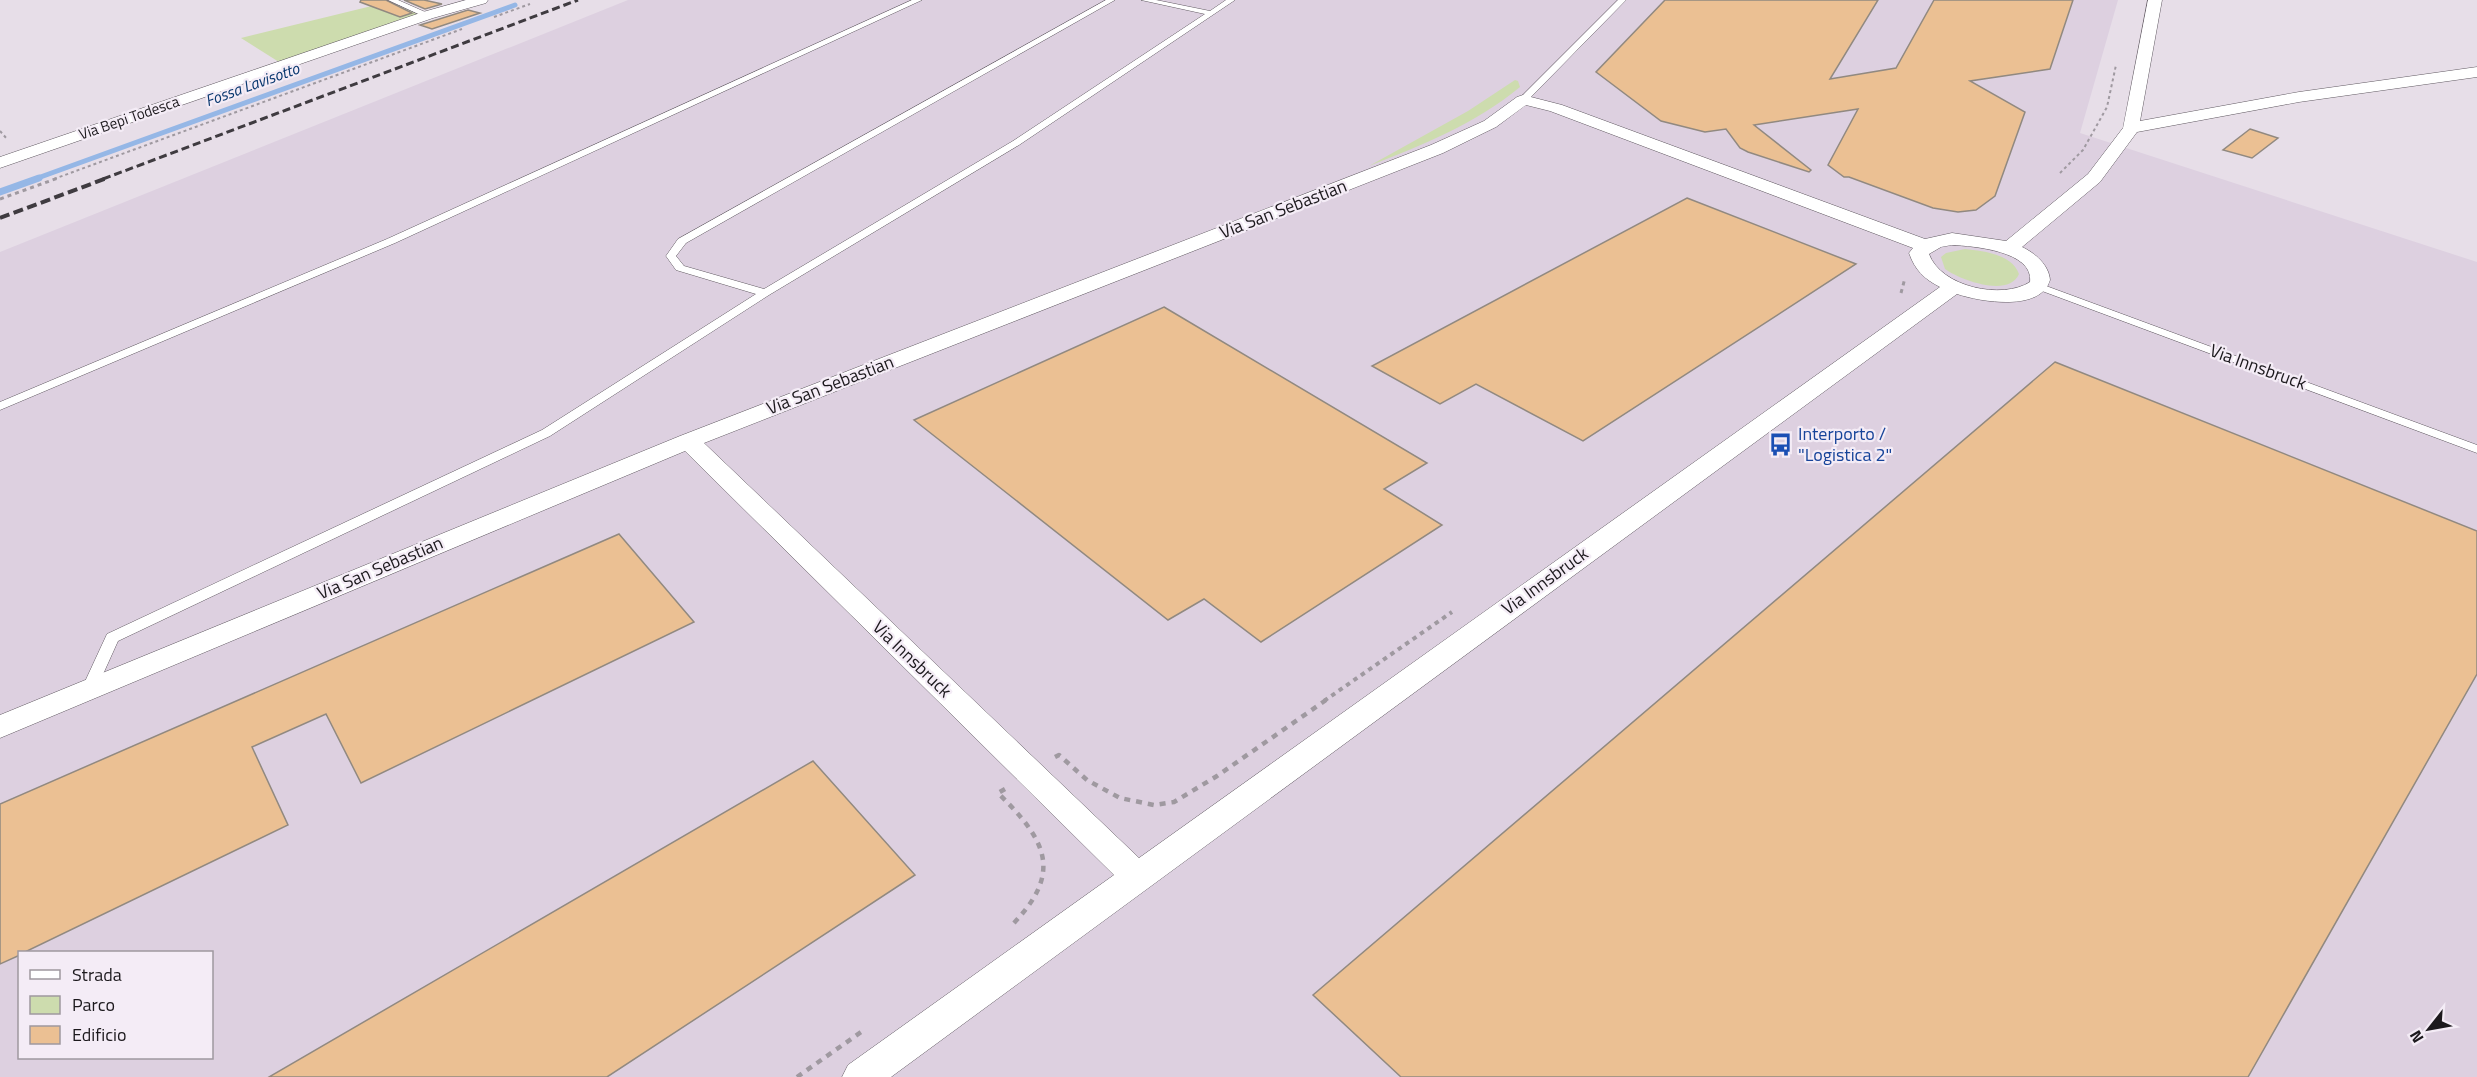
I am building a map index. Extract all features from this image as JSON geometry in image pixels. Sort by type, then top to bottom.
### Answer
[{"type":"street","name":"Via Bepi Todesca","points":[[0,163],[428,15],[482,0]]},
{"type":"street","points":[[2008,249],[2094,178],[2131,128],[2155,0]]},
{"type":"street","points":[[2131,128],[2299,97],[2477,72]]},
{"type":"street","points":[[1522,100],[1556,108],[1925,246]]},
{"type":"street","name":"Via San Sebastian","points":[[0,727],[688,441],[1437,150],[1490,124],[1522,100]]},
{"type":"street","points":[[1952,239],[1980,242],[2008,249],[2033,263],[2040,271],[2041,279],[2038,286],[2028,292],[2004,295],[1974,292],[1937,279],[1925,270],[1919,261],[1919,253],[1925,246],[1952,239]]},
{"type":"street","name":"Via Innsbruck","points":[[861,1077],[1954,286]]},
{"type":"street","name":"Via Innsbruck","points":[[688,441],[1137,877]]},
{"type":"lane","points":[[392,0],[428,15]]},
{"type":"lane","points":[[0,406],[391,241],[918,0]]},
{"type":"lane","points":[[765,292],[680,268],[671,256],[682,241],[1111,0]]},
{"type":"lane","points":[[1145,0],[1211,13]]},
{"type":"lane","points":[[90,688],[112,638],[546,433],[765,292],[1016,143],[1231,0]]},
{"type":"lane","name":"Via San Sebastian","points":[[1522,100],[1622,0]]},
{"type":"lane","name":"Via Innsbruck","points":[[2038,286],[2477,449]]},
{"type":"path","points":[[486,20],[530,4]]},
{"type":"path","points":[[0,199],[464,28]]},
{"type":"path","points":[[2053,180],[2083,150],[2107,107],[2116,64]]},
{"type":"path","points":[[1898,299],[1906,274]]},
{"type":"path","points":[[1059,755],[1087,780],[1120,798],[1154,804],[1174,802],[1217,776],[1460,606]]},
{"type":"path","points":[[998,793],[1028,823],[1043,854],[1045,870],[1036,896],[1027,911],[1001,933]]},
{"type":"path","points":[[797,1077],[869,1027]]},
{"type":"shaded area","points":[[628,0],[2118,0],[2080,133],[2477,262],[2477,1077],[0,1077],[0,252]]},
{"type":"green space","points":[[388,2],[418,14],[279,62],[241,38]]},
{"type":"green space","points":[[1515,80],[1518,81],[1520,87],[1467,123],[1429,142],[1369,166],[1468,111]]},
{"type":"green space","points":[[1965,249],[2004,258],[2015,267],[2019,274],[2014,281],[1995,286],[1972,282],[1945,269],[1941,257],[1946,253]]},
{"type":"building","points":[[361,0],[386,0],[412,13],[400,17],[360,2]]},
{"type":"building","points":[[404,0],[424,0],[442,4],[425,9]]},
{"type":"building","points":[[1665,0],[1878,0],[1830,79],[1896,68],[1934,0],[2073,0],[2050,69],[1970,81],[2025,112],[1995,196],[1976,210],[1958,212],[1933,208],[1844,177],[1828,165],[1858,109],[1754,125],[1811,170],[1809,172],[1740,148],[1726,129],[1705,132],[1661,121],[1596,72]]},
{"type":"building","points":[[468,10],[480,13],[432,29],[420,25]]},
{"type":"building","points":[[2250,129],[2278,138],[2252,158],[2223,150]]},
{"type":"building","points":[[1687,198],[1856,264],[1583,441],[1476,384],[1440,404],[1372,366]]},
{"type":"building","points":[[1164,307],[1427,463],[1384,489],[1442,525],[1261,642],[1204,599],[1168,620],[914,420]]},
{"type":"building","points":[[2055,362],[2477,531],[2477,674],[2248,1077],[1401,1077],[1313,995]]},
{"type":"building","points":[[619,534],[694,622],[361,783],[326,714],[252,747],[288,825],[27,951],[18,951],[18,956],[0,964],[0,804]]},
{"type":"building","points":[[813,761],[915,875],[607,1077],[269,1077]]},
{"type":"waterway","name":"Fossa Lavisotto","points":[[35,179],[515,5]]},
{"type":"waterway","name":"Fossa Lavisotto","points":[[0,192],[39,178]]},
{"type":"railway","points":[[103,179],[578,0]]},
{"type":"railway","points":[[0,218],[107,178]]},
{"type":"place","name":"Interporto / \"Logistica 2\"","points":[[1780,444]]}]
